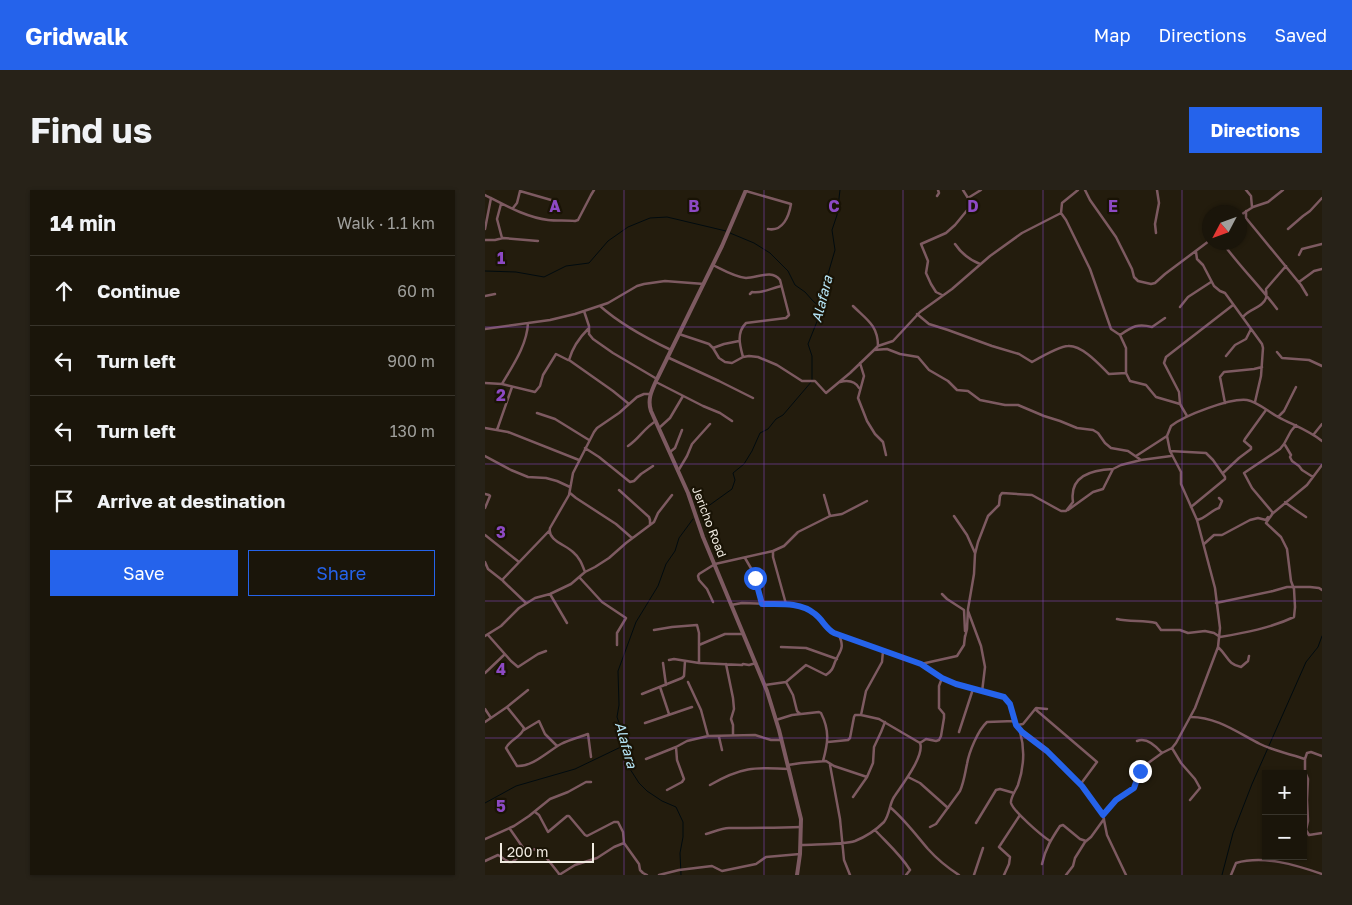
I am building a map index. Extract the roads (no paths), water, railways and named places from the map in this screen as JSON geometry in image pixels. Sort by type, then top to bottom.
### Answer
[{"type":"street","points":[[513,208],[517,203],[520,190],[558,202]]},
{"type":"street","points":[[485,195],[530,216],[549,220],[577,221],[595,190]]},
{"type":"street","points":[[937,196],[938,190]]},
{"type":"street","points":[[942,296],[936,292],[926,273],[928,261],[921,244],[955,225],[969,208],[968,198],[963,190]]},
{"type":"street","points":[[968,198],[981,190]]},
{"type":"street","points":[[1078,190],[1062,203],[1061,213],[1090,269],[1111,330],[1120,335],[1126,348],[1126,373],[1130,381],[1146,386],[1156,397],[1180,404]]},
{"type":"street","points":[[1085,190],[1116,236],[1122,251],[1133,269],[1134,277],[1138,281],[1155,283],[1202,246]]},
{"type":"street","points":[[1155,233],[1159,203],[1157,190]]},
{"type":"street","points":[[1247,190],[1251,196],[1253,207]]},
{"type":"street","points":[[1247,210],[1265,204],[1283,190]]},
{"type":"street","points":[[503,581],[550,530],[556,516],[566,503],[573,473],[597,428],[619,414],[641,396],[650,394],[723,246],[744,191],[791,204],[789,213],[781,227],[776,230],[768,229]]},
{"type":"street","points":[[485,229],[491,198]]},
{"type":"street","points":[[1288,228],[1310,212],[1322,198]]},
{"type":"street","points":[[501,204],[497,219],[502,238]]},
{"type":"street","points":[[679,334],[709,344],[719,358],[725,362],[733,362],[749,356],[758,357],[777,365],[802,381],[815,381],[826,393],[878,346],[893,340],[917,314],[952,289],[980,264],[1022,233],[1061,213]]},
{"type":"street","points":[[1247,219],[1299,282],[1307,295]]},
{"type":"street","points":[[485,240],[502,238],[538,241]]},
{"type":"street","points":[[955,244],[970,260],[980,264]]},
{"type":"street","points":[[1299,255],[1302,249],[1322,244]]},
{"type":"street","points":[[1227,250],[1277,309]]},
{"type":"street","points":[[1196,251],[1197,259],[1205,267],[1211,282],[1220,291],[1225,293],[1262,344],[1261,376],[1255,402]]},
{"type":"street","points":[[713,265],[744,278],[774,275],[779,278],[789,315],[786,318],[745,323],[740,333],[739,341],[743,357]]},
{"type":"street","points":[[1243,318],[1245,313],[1256,308],[1265,300],[1267,297],[1266,289],[1286,266]]},
{"type":"street","points":[[1299,282],[1313,271],[1322,269]]},
{"type":"street","points":[[485,329],[550,320],[583,311],[608,303],[644,284],[665,282],[704,284]]},
{"type":"street","points":[[1180,307],[1187,297],[1211,282]]},
{"type":"street","points":[[750,294],[781,286]]},
{"type":"street","points":[[485,296],[495,294]]},
{"type":"street","points":[[1187,416],[1180,404],[1179,392],[1164,363],[1167,357],[1233,305]]},
{"type":"street","points":[[600,306],[647,338],[671,350]]},
{"type":"street","points":[[853,306],[866,317],[874,328],[878,339],[878,346]]},
{"type":"street","points":[[583,311],[589,334],[596,342],[656,381],[732,420]]},
{"type":"street","points":[[917,314],[929,324],[1019,354],[1032,362],[1067,346],[1079,348],[1109,374],[1126,373]]},
{"type":"street","points":[[1120,335],[1133,326],[1142,324],[1152,327],[1165,318]]},
{"type":"street","points":[[502,384],[521,351],[528,333],[528,323]]},
{"type":"street","points":[[1226,356],[1235,345],[1246,340],[1251,328]]},
{"type":"street","points":[[569,360],[571,353],[588,329]]},
{"type":"street","points":[[713,348],[739,341]]},
{"type":"street","points":[[874,350],[887,349],[918,357],[929,370],[948,381],[957,390],[968,391],[980,400],[1005,405],[1018,405],[1077,428],[1093,430],[1111,448],[1123,450],[1141,460]]},
{"type":"street","points":[[1277,352],[1282,358],[1309,360],[1322,366]]},
{"type":"street","points":[[485,383],[502,384],[535,392],[540,386],[543,375],[557,354],[569,360],[629,404]]},
{"type":"street","points":[[667,357],[719,380],[753,398]]},
{"type":"street","points":[[860,363],[864,376],[858,398],[867,421],[875,434],[883,442],[886,455]]},
{"type":"street","points":[[1225,403],[1220,376],[1224,372],[1262,367]]},
{"type":"street","points":[[839,382],[852,382],[857,384],[860,390]]},
{"type":"street","points":[[497,430],[512,387]]},
{"type":"street","points":[[1277,417],[1284,411],[1296,387]]},
{"type":"street","name":"Jericho Road","points":[[650,394],[649,407],[678,471],[703,537],[765,685],[776,720],[801,819],[801,845],[797,875]]},
{"type":"street","points":[[659,428],[670,418],[683,396]]},
{"type":"street","points":[[1103,815],[1116,800],[1134,788],[1140,771],[1144,766],[1172,748],[1176,743],[1191,717],[1218,647],[1220,637],[1215,588],[1204,544],[1197,520],[1181,484],[1181,472],[1170,452],[1167,436],[1171,426],[1187,416],[1225,403],[1247,400],[1255,402],[1263,409],[1296,425],[1322,441]]},
{"type":"street","points":[[1223,474],[1251,449],[1245,443],[1245,439],[1266,410]]},
{"type":"street","points":[[537,413],[555,420],[589,440]]},
{"type":"street","points":[[628,446],[637,440],[647,427],[655,421]]},
{"type":"street","points":[[678,471],[693,444],[711,424]]},
{"type":"street","points":[[1314,435],[1322,424]]},
{"type":"street","points":[[1273,513],[1252,488],[1244,473],[1284,444],[1296,425]]},
{"type":"street","points":[[485,428],[515,435],[579,460]]},
{"type":"street","points":[[670,452],[675,448],[683,430]]},
{"type":"street","points":[[1136,456],[1167,436]]},
{"type":"street","points":[[1284,444],[1291,455],[1292,461],[1313,477]]},
{"type":"street","points":[[585,448],[630,482],[653,466]]},
{"type":"street","points":[[1170,452],[1206,453],[1226,478],[1191,507]]},
{"type":"street","points":[[485,456],[528,477],[547,478],[571,487]]},
{"type":"street","points":[[1066,511],[1073,502],[1071,492],[1081,478],[1100,470],[1113,469],[1141,460],[1171,456]]},
{"type":"street","points":[[1204,544],[1213,535],[1222,535],[1251,520],[1258,518],[1266,520],[1307,484],[1322,465]]},
{"type":"street","points":[[921,664],[957,656],[964,645],[975,554],[983,526],[989,514],[999,505],[1002,493],[1032,494],[1061,511],[1066,511],[1093,492],[1103,490],[1113,469]]},
{"type":"street","points":[[619,490],[649,517],[651,520],[650,524]]},
{"type":"street","points":[[570,492],[616,524],[632,538]]},
{"type":"street","points":[[485,494],[490,496],[485,508]]},
{"type":"street","points":[[546,651],[537,654],[518,667],[486,635],[501,626],[516,610],[526,603],[571,584],[585,572],[595,568],[609,558],[655,520],[672,495]]},
{"type":"street","points":[[824,495],[830,516]]},
{"type":"street","points":[[1197,520],[1219,508],[1222,501],[1219,498]]},
{"type":"street","points":[[713,602],[698,576],[715,564],[773,551],[784,546],[798,532],[830,516],[842,514],[867,501]]},
{"type":"street","points":[[1285,502],[1295,511],[1306,517]]},
{"type":"street","points":[[1117,619],[1156,623],[1161,630],[1180,630],[1188,633],[1205,631],[1220,637],[1248,632],[1294,618],[1293,586],[1287,549],[1283,539],[1266,523],[1273,513]]},
{"type":"street","points":[[954,516],[967,535],[975,554]]},
{"type":"street","points":[[550,530],[552,536],[578,557],[585,572]]},
{"type":"street","points":[[485,535],[519,562]]},
{"type":"street","points":[[773,551],[786,604]]},
{"type":"street","points":[[745,558],[753,570],[762,604]]},
{"type":"street","points":[[485,562],[488,569],[526,603]]},
{"type":"street","points":[[580,578],[602,602],[626,618],[617,633],[617,645]]},
{"type":"street","points":[[1217,603],[1293,586],[1319,588],[1322,590]]},
{"type":"street","points":[[550,594],[567,622]]},
{"type":"street","points":[[942,594],[964,610],[965,637]]},
{"type":"street","points":[[731,605],[742,603],[795,605],[815,614],[829,631],[921,664],[942,678],[956,684],[1004,697],[1010,704],[1015,723],[1019,729],[1047,751],[1081,785],[1103,815],[1107,835],[1126,875]]},
{"type":"street","points":[[968,609],[981,646],[985,667],[982,692]]},
{"type":"street","points":[[653,630],[696,624],[699,632],[699,663]]},
{"type":"street","points":[[699,645],[725,634],[743,634]]},
{"type":"street","points":[[765,685],[786,682],[806,665],[826,675],[829,674],[841,651],[842,644],[839,635]]},
{"type":"street","points":[[781,647],[806,648],[837,659]]},
{"type":"street","points":[[1218,647],[1223,651],[1229,663],[1236,666],[1241,667],[1248,661],[1249,656]]},
{"type":"street","points":[[861,715],[866,691],[882,662],[883,651]]},
{"type":"street","points":[[485,673],[505,654]]},
{"type":"street","points":[[669,660],[749,665],[756,663]]},
{"type":"street","points":[[642,694],[683,677],[685,661]]},
{"type":"street","points":[[663,663],[666,685]]},
{"type":"street","points":[[726,664],[733,698],[734,709],[731,720],[733,735]]},
{"type":"street","points":[[920,743],[926,739],[932,741],[939,740],[941,736],[944,718],[939,708],[939,686],[942,678]]},
{"type":"street","points":[[688,682],[701,710],[708,736]]},
{"type":"street","points":[[786,682],[793,695],[797,712],[800,714]]},
{"type":"street","points":[[660,687],[669,714]]},
{"type":"street","points":[[959,732],[973,689]]},
{"type":"street","points":[[485,722],[528,690]]},
{"type":"street","points":[[645,723],[692,706]]},
{"type":"street","points":[[507,707],[524,726],[524,730]]},
{"type":"street","points":[[485,709],[491,718]]},
{"type":"street","points":[[930,827],[936,824],[963,786],[967,762],[979,730],[987,722],[1015,723],[1019,726],[1023,724],[1035,709]]},
{"type":"street","points":[[1035,709],[1047,709]]},
{"type":"street","points":[[1035,709],[1097,762],[1081,785]]},
{"type":"street","points":[[794,715],[797,712]]},
{"type":"street","points":[[776,720],[800,714],[821,713],[828,742],[823,761]]},
{"type":"street","points":[[828,742],[848,740],[850,738],[853,717],[861,715],[872,719],[879,719],[920,743]]},
{"type":"street","points":[[1191,717],[1228,726],[1268,748],[1305,759]]},
{"type":"street","points":[[557,746],[545,734],[539,721],[524,730],[506,748],[517,766],[521,766],[539,758],[562,743],[588,734],[591,757]]},
{"type":"street","points":[[853,797],[867,777],[873,763],[873,748],[885,722]]},
{"type":"street","points":[[1019,729],[1024,754],[1021,772],[1011,804],[1040,835],[1050,841]]},
{"type":"street","points":[[646,759],[687,741],[708,736],[755,735],[771,740],[781,740]]},
{"type":"street","points":[[719,737],[722,750]]},
{"type":"street","points":[[1137,741],[1141,739],[1147,740],[1162,753]]},
{"type":"street","points":[[801,845],[842,843],[856,840],[875,830],[886,820],[893,799],[909,777],[919,755],[920,743]]},
{"type":"street","points":[[667,790],[684,779],[677,760],[676,747]]},
{"type":"street","points":[[1172,748],[1200,788],[1190,800]]},
{"type":"street","points":[[1322,756],[1311,752],[1307,753],[1305,759],[1305,772],[1308,779],[1307,830],[1309,835],[1322,834]]},
{"type":"street","points":[[710,785],[741,770],[788,767],[823,761],[867,777]]},
{"type":"street","points":[[830,765],[841,821],[844,860],[850,875]]},
{"type":"street","points":[[909,777],[920,783],[948,808]]},
{"type":"street","points":[[485,839],[510,828],[535,812],[550,799],[569,792],[586,782],[591,782]]},
{"type":"street","points":[[976,824],[996,790],[1000,789],[1014,793]]},
{"type":"street","points":[[891,808],[940,861],[959,875]]},
{"type":"street","points":[[535,812],[539,815],[548,832],[567,816],[587,836],[618,822],[623,832],[624,843],[639,864],[640,870],[647,875]]},
{"type":"street","points":[[1004,875],[1010,857],[999,847],[1020,815]]},
{"type":"street","points":[[1066,875],[1086,841],[1104,819]]},
{"type":"street","points":[[1042,864],[1045,850],[1061,825],[1080,839],[1086,841]]},
{"type":"street","points":[[706,834],[728,828],[801,827]]},
{"type":"street","points":[[510,828],[526,852]]},
{"type":"street","points":[[875,830],[906,864],[910,871],[906,875]]},
{"type":"street","points":[[485,861],[498,854],[512,862],[526,852],[536,849],[541,851],[559,875],[575,865],[597,858],[624,843]]},
{"type":"street","points":[[974,875],[983,848]]},
{"type":"street","points":[[659,875],[679,870],[712,866],[721,871],[756,864],[766,858],[800,854]]},
{"type":"street","points":[[1231,875],[1236,864],[1244,861],[1292,864],[1322,874]]},
{"type":"waterway","name":"Alafara","points":[[700,512],[732,489],[735,480],[733,473],[744,464],[760,433],[768,429],[776,419],[783,415],[812,381],[812,356],[808,344],[820,314],[821,298],[835,250],[832,230],[837,215],[840,190]]},
{"type":"waterway","points":[[485,271],[516,272],[544,277],[566,266],[589,263],[608,241],[628,227],[650,218],[667,217],[726,231]]},
{"type":"waterway","points":[[730,233],[754,243],[770,253],[788,271],[795,285],[820,307]]},
{"type":"waterway","name":"Alafara","points":[[681,875],[680,853],[683,822],[676,807],[662,801],[647,791],[630,769],[624,737],[617,717],[619,705],[618,671],[636,622],[658,586],[666,564],[675,551],[679,538],[693,519]]},
{"type":"waterway","points":[[1222,875],[1233,833],[1252,784],[1306,662],[1318,647],[1322,636]]},
{"type":"waterway","points":[[485,803],[516,786],[575,769],[625,745]]}]
